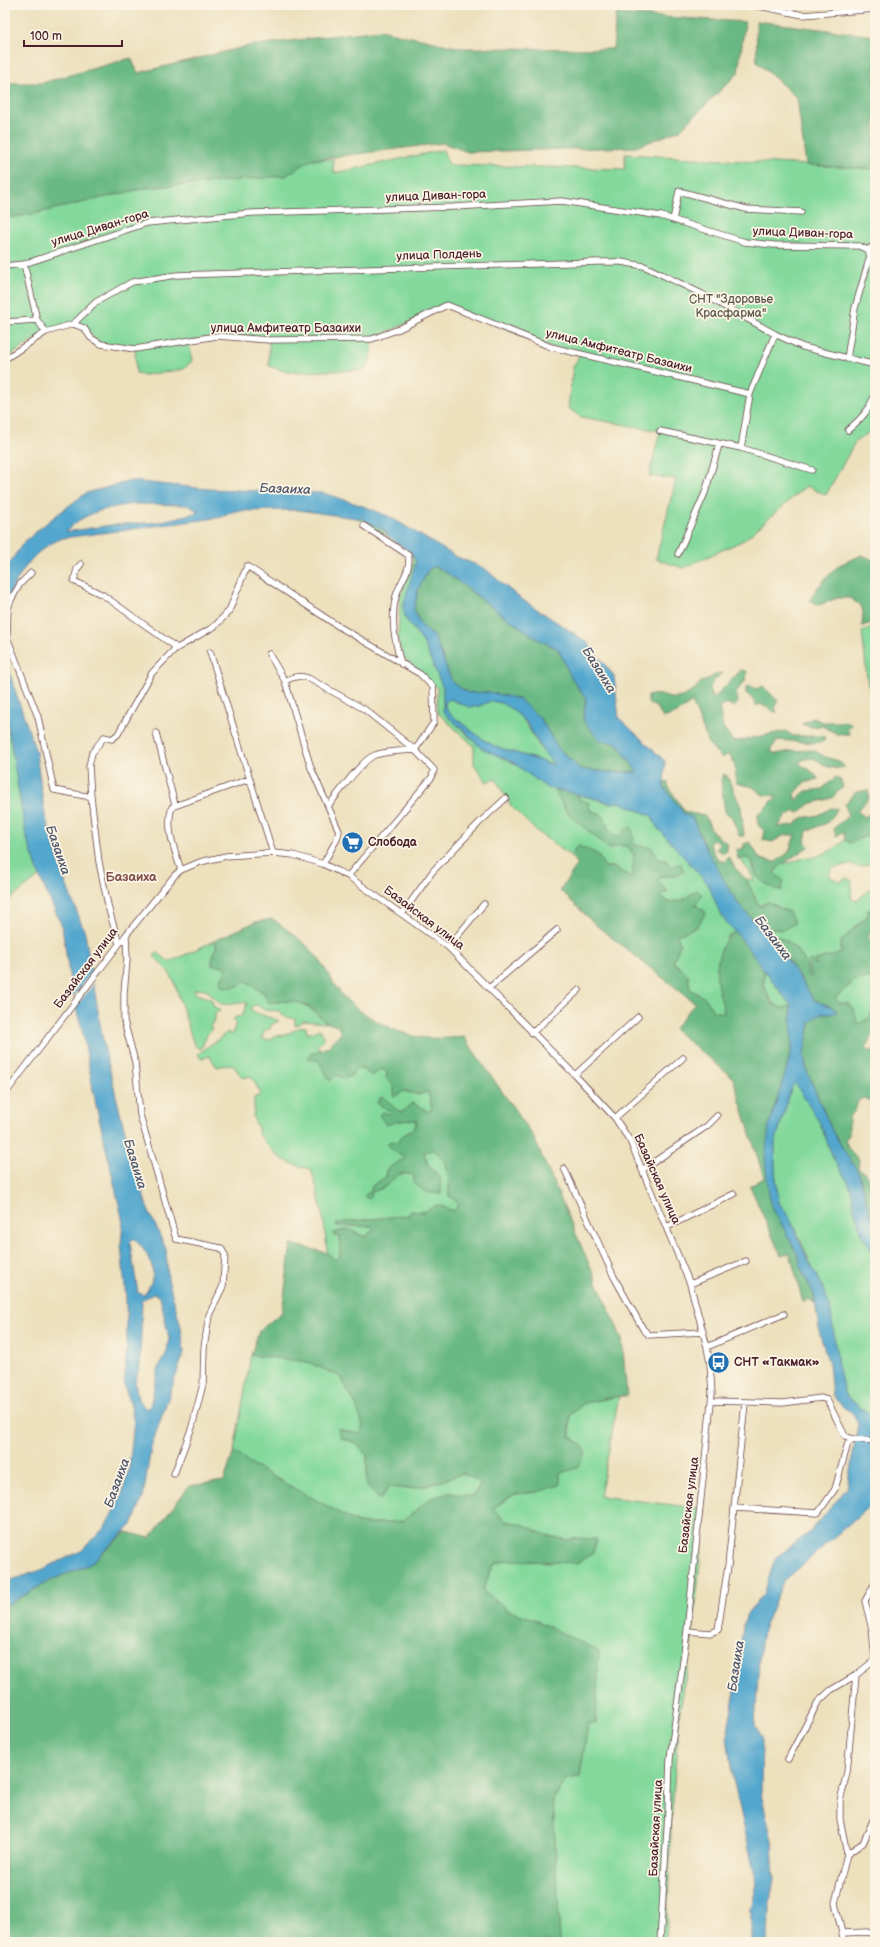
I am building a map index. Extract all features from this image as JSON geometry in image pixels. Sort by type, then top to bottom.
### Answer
[{"type":"street","points":[[754,5],[803,15],[875,9]]},
{"type":"street","points":[[673,220],[679,191],[746,209],[801,212]]},
{"type":"street","name":"улица Диван-гора","points":[[5,266],[24,264],[147,223],[252,213],[454,207],[562,201],[661,216],[745,242],[774,245],[858,246],[868,250],[870,256],[855,308],[847,358]]},
{"type":"street","name":"улица Диван-гора","points":[[868,250],[875,244]]},
{"type":"street","name":"улица Полдень","points":[[5,359],[46,332],[73,324],[96,302],[132,282],[177,274],[621,262],[644,266],[803,347],[873,364]]},
{"type":"street","points":[[24,264],[37,320],[46,332]]},
{"type":"street","name":"улица Амфитеатр Базаихи","points":[[73,324],[84,328],[91,338],[101,344],[136,349],[217,336],[270,340],[372,340],[399,329],[447,305],[551,347],[750,394]]},
{"type":"street","points":[[5,322],[37,320]]},
{"type":"street","points":[[741,448],[750,394],[775,334]]},
{"type":"street","points":[[873,364],[875,353]]},
{"type":"street","points":[[848,430],[864,416],[873,402],[875,392]]},
{"type":"street","points":[[660,431],[719,445],[741,448],[812,470]]},
{"type":"street","points":[[678,554],[705,493],[719,445]]},
{"type":"street","points":[[364,526],[408,555],[410,563],[396,595],[393,614],[395,642],[401,664]]},
{"type":"street","points":[[81,564],[77,569],[74,581],[103,595],[177,648]]},
{"type":"street","points":[[119,944],[109,910],[99,862],[91,797],[90,766],[92,753],[104,737],[112,738],[118,734],[152,673],[177,648],[215,626],[229,611],[247,566],[338,626],[420,674],[434,687],[434,722],[415,750]]},
{"type":"street","points":[[31,573],[20,584],[8,608],[7,637],[38,717],[54,790],[91,797]]},
{"type":"street","points":[[210,652],[273,853]]},
{"type":"street","points":[[269,654],[285,681],[311,768],[339,831],[337,839],[323,864]]},
{"type":"street","points":[[285,681],[302,676],[308,678],[364,709],[415,750],[434,770],[432,777],[348,876]]},
{"type":"street","points":[[156,733],[175,805]]},
{"type":"street","points":[[328,806],[366,761],[374,756],[397,751],[415,750]]},
{"type":"street","points":[[181,870],[172,843],[170,815],[172,807],[249,779]]},
{"type":"street","points":[[402,914],[433,871],[479,823],[506,798]]},
{"type":"street","name":"Базайская улица","points":[[5,1094],[168,881],[181,870],[200,862],[226,856],[273,853],[293,855],[323,864],[348,876],[448,947],[574,1074],[615,1118],[630,1141],[690,1284],[707,1347],[710,1364],[712,1402],[697,1525],[687,1631],[670,1759],[660,1942]]},
{"type":"street","points":[[448,947],[484,904]]},
{"type":"street","points":[[489,988],[557,930]]},
{"type":"street","points":[[126,934],[127,960],[124,993],[124,1021],[135,1062],[140,1115],[166,1210],[176,1239],[221,1248],[225,1255],[223,1286],[209,1315],[204,1348],[202,1384],[192,1427],[174,1474]]},
{"type":"street","points":[[532,1033],[579,990]]},
{"type":"street","points":[[574,1074],[638,1017]]},
{"type":"street","points":[[615,1118],[683,1058]]},
{"type":"street","points":[[642,1170],[707,1126],[717,1116]]},
{"type":"street","points":[[564,1168],[614,1277],[643,1330],[649,1335],[702,1332]]},
{"type":"street","points":[[667,1227],[734,1194]]},
{"type":"street","points":[[690,1284],[746,1261]]},
{"type":"street","points":[[707,1347],[784,1314]]},
{"type":"street","points":[[712,1402],[783,1403],[821,1398],[827,1400],[845,1436],[853,1439],[875,1441]]},
{"type":"street","points":[[687,1631],[710,1633],[718,1630],[728,1566],[745,1403]]},
{"type":"street","points":[[734,1508],[818,1513],[835,1489],[848,1443],[853,1439]]},
{"type":"street","points":[[788,1759],[818,1702],[831,1690],[856,1675],[875,1660],[872,1629],[865,1601],[875,1583]]},
{"type":"street","points":[[844,1942],[835,1903],[847,1854],[840,1819],[840,1801],[846,1772],[856,1675]]},
{"type":"street","points":[[847,1854],[863,1843],[875,1816]]},
{"type":"street","points":[[843,1933],[868,1932],[875,1935]]},
{"type":"green space","points":[[616,14],[745,22],[738,73],[680,130],[636,147],[468,152],[443,143],[311,160],[285,176],[145,188],[28,215],[5,218],[5,83],[42,83],[131,58],[138,73],[248,46],[380,30],[461,48],[613,49]]},
{"type":"green space","points":[[756,21],[875,36],[875,169],[806,165],[797,98],[757,62]]},
{"type":"green space","name":"СНТ \"Здоровье Красфарма\"","points":[[443,150],[449,165],[625,169],[625,154],[875,169],[875,428],[855,442],[826,495],[806,486],[744,540],[683,568],[656,559],[676,479],[649,476],[660,431],[581,417],[568,408],[573,367],[580,355],[551,347],[447,305],[372,339],[372,352],[369,363],[363,370],[288,372],[269,366],[269,340],[217,336],[189,341],[192,361],[184,369],[145,375],[136,373],[135,349],[101,344],[84,328],[73,324],[46,332],[5,359],[5,218],[28,215],[145,188],[285,176],[310,160],[333,159],[334,173]]},
{"type":"green space","points":[[356,518],[366,520],[375,525],[390,538]]},
{"type":"green space","points":[[410,552],[416,561],[405,618],[423,642],[443,688],[443,711],[481,748],[514,763],[547,788],[554,789],[568,814],[610,849],[619,845],[629,847],[634,855],[633,878],[613,867],[605,867],[597,854],[575,849],[572,857],[535,830],[511,806],[495,778],[487,782],[474,764],[474,746],[437,712],[437,688],[403,657],[398,641],[400,597],[413,561]]},
{"type":"green space","points":[[862,555],[875,561],[875,622],[862,626],[863,611],[861,606],[850,598],[837,598],[819,605],[810,600],[817,588],[839,565]]},
{"type":"green space","points":[[435,566],[538,639],[558,649],[571,677],[586,699],[583,720],[600,741],[617,743],[638,772],[607,772],[580,769],[558,748],[540,718],[489,692],[468,693],[452,682],[435,638],[420,624],[414,609],[418,590],[428,570]]},
{"type":"green space","points":[[875,627],[875,688],[868,686],[862,631]]},
{"type":"green space","points":[[741,670],[747,671],[745,681],[736,692],[738,702],[734,707],[727,703],[719,707],[723,727],[733,742],[786,731],[793,736],[824,736],[824,741],[814,743],[778,740],[770,750],[776,754],[791,751],[814,750],[825,757],[839,761],[845,767],[831,768],[813,758],[805,759],[799,762],[811,770],[818,779],[804,783],[794,795],[796,800],[806,791],[822,789],[836,777],[841,781],[843,787],[832,798],[809,804],[799,813],[795,811],[786,816],[778,827],[794,825],[802,818],[819,815],[831,808],[838,809],[827,823],[807,831],[805,842],[809,846],[776,869],[774,873],[784,881],[781,891],[759,879],[751,860],[749,858],[738,859],[736,850],[744,848],[744,844],[750,842],[760,859],[776,862],[789,852],[795,835],[785,835],[772,842],[763,840],[765,831],[758,825],[758,815],[777,796],[763,795],[753,787],[736,783],[735,766],[729,754],[722,758],[709,744],[692,702],[677,713],[663,718],[656,707],[648,703],[648,696],[657,694],[670,698],[684,696],[694,690],[701,682],[716,674],[722,673],[713,682],[709,689],[713,699]]},
{"type":"green space","points":[[751,686],[756,689],[763,686],[778,701],[775,706],[777,713],[760,704],[756,706],[752,698],[746,693],[746,687]]},
{"type":"green space","points":[[450,699],[468,706],[479,706],[493,701],[510,707],[522,719],[541,749],[551,759],[554,765],[494,746],[482,739],[449,713],[445,707],[445,701]]},
{"type":"green space","points":[[5,708],[26,836],[40,876],[5,903]]},
{"type":"green space","points":[[813,718],[822,722],[847,722],[852,725],[847,729],[850,734],[837,734],[822,726],[811,727],[802,724]]},
{"type":"green space","points":[[723,774],[727,776],[741,807],[744,836],[739,836],[732,817],[725,812],[721,781]]},
{"type":"green space","points":[[668,782],[668,786],[685,812],[705,816],[712,831],[727,844],[727,851],[723,853],[716,849],[720,845],[717,840],[713,840],[709,843],[717,858],[724,862],[729,857],[735,868],[746,879],[759,906],[768,902],[789,912],[795,923],[782,930],[767,928],[765,933],[753,922],[722,880],[692,817],[685,815],[664,787],[665,783]]},
{"type":"green space","points":[[554,789],[577,794],[580,800],[588,802],[590,810],[602,815],[610,832],[619,836],[622,835],[624,830],[631,827],[634,836],[633,844],[651,847],[659,860],[666,860],[671,866],[681,864],[684,872],[670,876],[661,876],[657,881],[668,891],[660,895],[668,902],[681,901],[697,890],[702,895],[695,905],[706,912],[697,927],[677,935],[680,945],[673,962],[688,974],[690,989],[706,999],[713,1011],[724,1013],[718,986],[717,968],[722,947],[730,935],[735,931],[764,969],[763,984],[771,1002],[781,1008],[791,1006],[792,1047],[769,1126],[782,1225],[798,1255],[803,1273],[814,1295],[815,1303],[808,1299],[803,1303],[790,1253],[781,1256],[750,1186],[764,1178],[733,1078],[674,1029],[695,1003],[597,926],[560,890],[578,864],[572,857],[575,849],[579,846],[597,854],[605,867],[613,867],[632,878],[634,855],[629,847],[619,845],[610,849],[568,814]]},
{"type":"green space","points":[[868,790],[869,798],[857,811],[865,817],[872,812],[872,802],[875,802],[874,818],[870,825],[871,829],[875,830],[875,839],[867,836],[850,843],[845,840],[844,833],[842,832],[836,837],[834,828],[848,816],[845,804],[856,792]]},
{"type":"green space","points":[[577,794],[610,803],[619,802],[652,816],[657,827],[709,884],[721,916],[735,931],[728,936],[720,953],[717,982],[723,1002],[724,1013],[713,1011],[706,999],[690,989],[688,974],[673,962],[680,945],[677,935],[697,927],[706,912],[695,905],[697,890],[681,901],[668,902],[660,895],[668,892],[657,881],[661,876],[670,876],[671,866],[659,860],[651,847],[638,846],[622,835],[619,836],[610,832],[602,815],[587,807]]},
{"type":"green space","points":[[867,836],[875,839],[875,862],[859,867],[851,864],[832,868],[829,876],[840,882],[847,878],[852,881],[851,898],[856,901],[872,888],[875,888],[875,908],[867,911],[870,913],[841,941],[841,953],[816,960],[816,966],[809,965],[812,976],[810,977],[805,962],[796,949],[783,939],[773,935],[769,936],[765,933],[767,928],[782,930],[795,923],[789,912],[768,902],[759,906],[746,879],[754,880],[740,859],[749,858],[757,877],[774,873],[782,863],[790,863],[804,858],[812,858],[830,851],[845,840],[850,843]]},
{"type":"green space","points":[[875,908],[875,934],[869,934],[868,937],[872,941],[875,939],[875,976],[854,981],[835,998],[839,1003],[847,1004],[852,1008],[857,1023],[869,1019],[875,1003],[875,1020],[872,1036],[866,1046],[868,1051],[874,1051],[875,1053],[875,1102],[863,1098],[858,1101],[855,1111],[849,1117],[849,1135],[845,1140],[849,1149],[859,1160],[858,1169],[866,1173],[874,1198],[875,1232],[859,1174],[832,1131],[807,1071],[804,1055],[810,1023],[823,1013],[831,1014],[832,1007],[814,1000],[786,956],[769,936],[773,935],[783,939],[796,949],[805,962],[810,977],[812,976],[809,969],[809,961],[811,960],[816,965],[815,960],[841,953],[841,941],[869,914],[867,912]]},
{"type":"green space","points":[[273,919],[314,953],[342,995],[350,1003],[370,1017],[382,1024],[406,1034],[418,1037],[464,1037],[533,1136],[622,1339],[627,1396],[619,1396],[584,1403],[570,1415],[570,1436],[581,1444],[586,1451],[578,1468],[560,1473],[560,1485],[537,1492],[515,1494],[493,1508],[505,1521],[522,1524],[546,1535],[567,1540],[579,1538],[597,1539],[593,1553],[577,1563],[508,1560],[495,1564],[489,1574],[483,1591],[509,1611],[531,1618],[599,1651],[596,1724],[588,1723],[580,1777],[566,1779],[553,1800],[560,1942],[5,1942],[5,1606],[51,1580],[90,1564],[126,1532],[150,1538],[189,1486],[224,1481],[234,1451],[255,1467],[358,1523],[369,1524],[403,1521],[431,1498],[449,1493],[473,1496],[481,1483],[463,1473],[427,1486],[410,1488],[389,1487],[380,1500],[367,1486],[367,1455],[356,1443],[341,1438],[338,1429],[360,1434],[363,1426],[357,1407],[341,1377],[308,1362],[251,1355],[259,1331],[282,1312],[291,1244],[327,1253],[335,1260],[340,1256],[340,1236],[334,1236],[333,1233],[348,1229],[365,1237],[374,1229],[371,1226],[337,1226],[336,1223],[409,1215],[410,1211],[424,1212],[437,1205],[454,1211],[459,1204],[456,1200],[449,1196],[448,1170],[443,1159],[434,1150],[424,1152],[429,1167],[440,1177],[441,1194],[425,1192],[413,1182],[414,1176],[403,1173],[381,1189],[372,1192],[368,1199],[364,1196],[370,1191],[372,1186],[386,1177],[386,1170],[406,1157],[394,1151],[387,1144],[390,1141],[398,1142],[401,1137],[415,1127],[417,1120],[397,1121],[386,1125],[379,1115],[383,1112],[390,1114],[392,1112],[377,1103],[380,1098],[384,1097],[397,1110],[402,1112],[412,1103],[425,1109],[427,1112],[432,1109],[428,1092],[414,1094],[405,1091],[394,1097],[394,1087],[386,1078],[387,1073],[382,1069],[372,1076],[362,1069],[356,1069],[352,1075],[344,1079],[336,1075],[330,1081],[319,1061],[308,1058],[310,1054],[328,1047],[341,1033],[338,1026],[328,1023],[311,1008],[301,1003],[285,1001],[269,1003],[264,993],[246,981],[235,987],[221,986],[221,979],[226,972],[224,966],[212,965],[216,940],[255,922]]},
{"type":"green space","points":[[216,940],[212,964],[224,966],[226,972],[221,979],[246,981],[264,993],[269,1003],[288,1001],[301,1003],[312,1010],[326,1023],[303,1021],[295,1026],[295,1019],[283,1016],[280,1011],[264,1010],[259,1006],[254,1005],[250,1009],[279,1021],[271,1025],[270,1029],[265,1030],[263,1039],[271,1040],[273,1036],[285,1035],[301,1027],[306,1027],[307,1033],[320,1029],[325,1038],[316,1047],[322,1050],[311,1054],[319,1061],[330,1081],[336,1075],[352,1075],[356,1069],[382,1069],[388,1073],[387,1078],[391,1084],[399,1090],[418,1095],[428,1092],[432,1109],[427,1112],[412,1103],[402,1112],[397,1110],[384,1097],[380,1098],[377,1103],[392,1112],[386,1125],[397,1121],[417,1120],[415,1127],[401,1137],[398,1142],[390,1141],[394,1151],[407,1157],[386,1170],[386,1177],[372,1186],[368,1199],[371,1192],[383,1187],[400,1174],[440,1177],[429,1167],[424,1152],[434,1150],[443,1159],[448,1170],[449,1196],[456,1200],[459,1204],[454,1211],[437,1205],[424,1212],[410,1211],[409,1215],[337,1223],[337,1226],[372,1226],[374,1229],[365,1237],[348,1229],[333,1233],[334,1236],[340,1236],[340,1256],[335,1260],[327,1253],[322,1210],[311,1169],[285,1161],[269,1147],[257,1132],[259,1131],[252,1115],[254,1114],[254,1098],[261,1094],[251,1076],[243,1078],[232,1064],[217,1067],[209,1056],[201,1059],[198,1054],[228,1032],[232,1035],[236,1022],[233,1019],[242,1016],[247,1003],[221,1004],[207,991],[200,989],[194,990],[196,994],[211,999],[214,1007],[220,1011],[215,1014],[215,1020],[210,1026],[212,1029],[208,1033],[201,1049],[194,1045],[174,981],[167,970],[154,956],[157,952],[168,961],[174,960]]},
{"type":"green space","points":[[764,969],[791,1006],[781,1008],[766,992]]},
{"type":"green space","points":[[867,976],[875,976],[875,1003],[869,1019],[860,1024],[857,1023],[856,1016],[848,1003],[839,1003],[835,998],[854,981]]},
{"type":"green space","points":[[795,1082],[820,1123],[834,1160],[850,1185],[855,1212],[864,1239],[875,1256],[873,1363],[875,1408],[870,1413],[862,1409],[845,1395],[838,1366],[831,1312],[801,1241],[789,1217],[779,1203],[775,1172],[775,1143],[792,1086]]},
{"type":"green space","points":[[251,1355],[308,1362],[341,1377],[357,1407],[363,1426],[360,1434],[338,1429],[341,1438],[356,1443],[367,1455],[367,1486],[380,1500],[389,1487],[410,1488],[427,1486],[463,1473],[481,1483],[473,1496],[449,1493],[431,1498],[403,1521],[369,1524],[358,1523],[255,1467],[234,1451]]},
{"type":"green space","points":[[619,1396],[600,1496],[705,1509],[693,1634],[679,1716],[672,1811],[666,1942],[560,1942],[553,1800],[566,1779],[580,1777],[588,1723],[595,1724],[599,1652],[531,1618],[509,1611],[483,1591],[489,1574],[495,1564],[508,1560],[546,1562],[579,1538],[567,1540],[546,1535],[522,1524],[505,1521],[493,1508],[515,1494],[537,1492],[560,1473],[581,1444],[570,1436],[570,1415],[584,1403]]},
{"type":"water","points":[[131,481],[209,489],[323,493],[366,507],[390,517],[455,556],[484,568],[517,596],[587,642],[614,676],[619,718],[665,761],[664,787],[685,815],[692,817],[703,843],[736,901],[762,930],[775,941],[814,1000],[832,1007],[838,1012],[831,1014],[823,1013],[810,1023],[804,1055],[807,1071],[832,1131],[859,1174],[875,1232],[875,1256],[864,1239],[855,1212],[850,1185],[834,1160],[820,1123],[795,1083],[792,1086],[775,1143],[775,1172],[779,1203],[789,1217],[808,1260],[824,1289],[831,1312],[838,1366],[845,1395],[862,1409],[870,1413],[875,1408],[875,1501],[783,1582],[763,1630],[759,1660],[755,1725],[762,1737],[761,1794],[772,1840],[774,1878],[769,1910],[768,1942],[751,1942],[751,1909],[757,1884],[732,1774],[727,1736],[737,1680],[743,1625],[748,1612],[764,1594],[775,1558],[810,1532],[847,1488],[858,1424],[854,1415],[842,1406],[832,1395],[829,1364],[820,1335],[814,1295],[803,1273],[798,1255],[770,1203],[765,1159],[769,1126],[792,1047],[791,1006],[735,931],[721,916],[708,884],[657,827],[652,816],[619,802],[610,803],[547,788],[514,763],[481,748],[466,732],[448,717],[443,711],[443,688],[430,658],[423,642],[405,618],[403,606],[416,561],[410,552],[390,538],[385,531],[363,519],[298,510],[234,511],[222,517],[63,538],[42,549],[34,556],[21,573],[5,603],[5,570],[23,543],[50,520],[86,493]],"holes":[[[133,504],[188,505],[199,512],[158,522],[111,525],[66,532],[73,525],[88,515],[105,509]],[[435,566],[538,639],[558,649],[571,677],[586,699],[583,720],[600,741],[617,743],[637,772],[607,772],[580,769],[558,748],[540,718],[519,699],[489,692],[468,693],[452,682],[435,638],[420,624],[414,609],[418,590],[428,570]],[[450,699],[469,707],[479,706],[491,701],[501,703],[513,710],[526,722],[543,751],[554,765],[494,746],[482,739],[449,713],[445,707],[445,702]]]},
{"type":"water","points":[[5,652],[12,681],[36,752],[45,815],[63,876],[85,933],[103,1041],[121,1117],[147,1207],[166,1249],[168,1279],[181,1327],[184,1353],[151,1447],[143,1498],[132,1525],[90,1564],[51,1580],[5,1606],[5,1582],[41,1570],[81,1551],[105,1527],[121,1497],[129,1468],[134,1423],[130,1402],[124,1385],[127,1339],[126,1299],[121,1244],[123,1222],[96,1105],[82,1029],[72,995],[62,926],[43,885],[26,836],[5,708]],"holes":[[[134,1238],[149,1258],[153,1272],[149,1287],[144,1295],[138,1293],[130,1243]],[[155,1293],[160,1297],[169,1338],[167,1352],[159,1366],[150,1407],[146,1409],[138,1399],[135,1382],[140,1366],[142,1300]]]},
{"type":"pier","points":[[93,971],[95,982],[74,1009],[71,999]]},
{"type":"place","name":"Слобода","points":[[353,842]]},
{"type":"place","name":"СНТ «Такмак»","points":[[718,1362]]},
{"type":"district","name":"Базаиха","points":[[131,877]]}]
